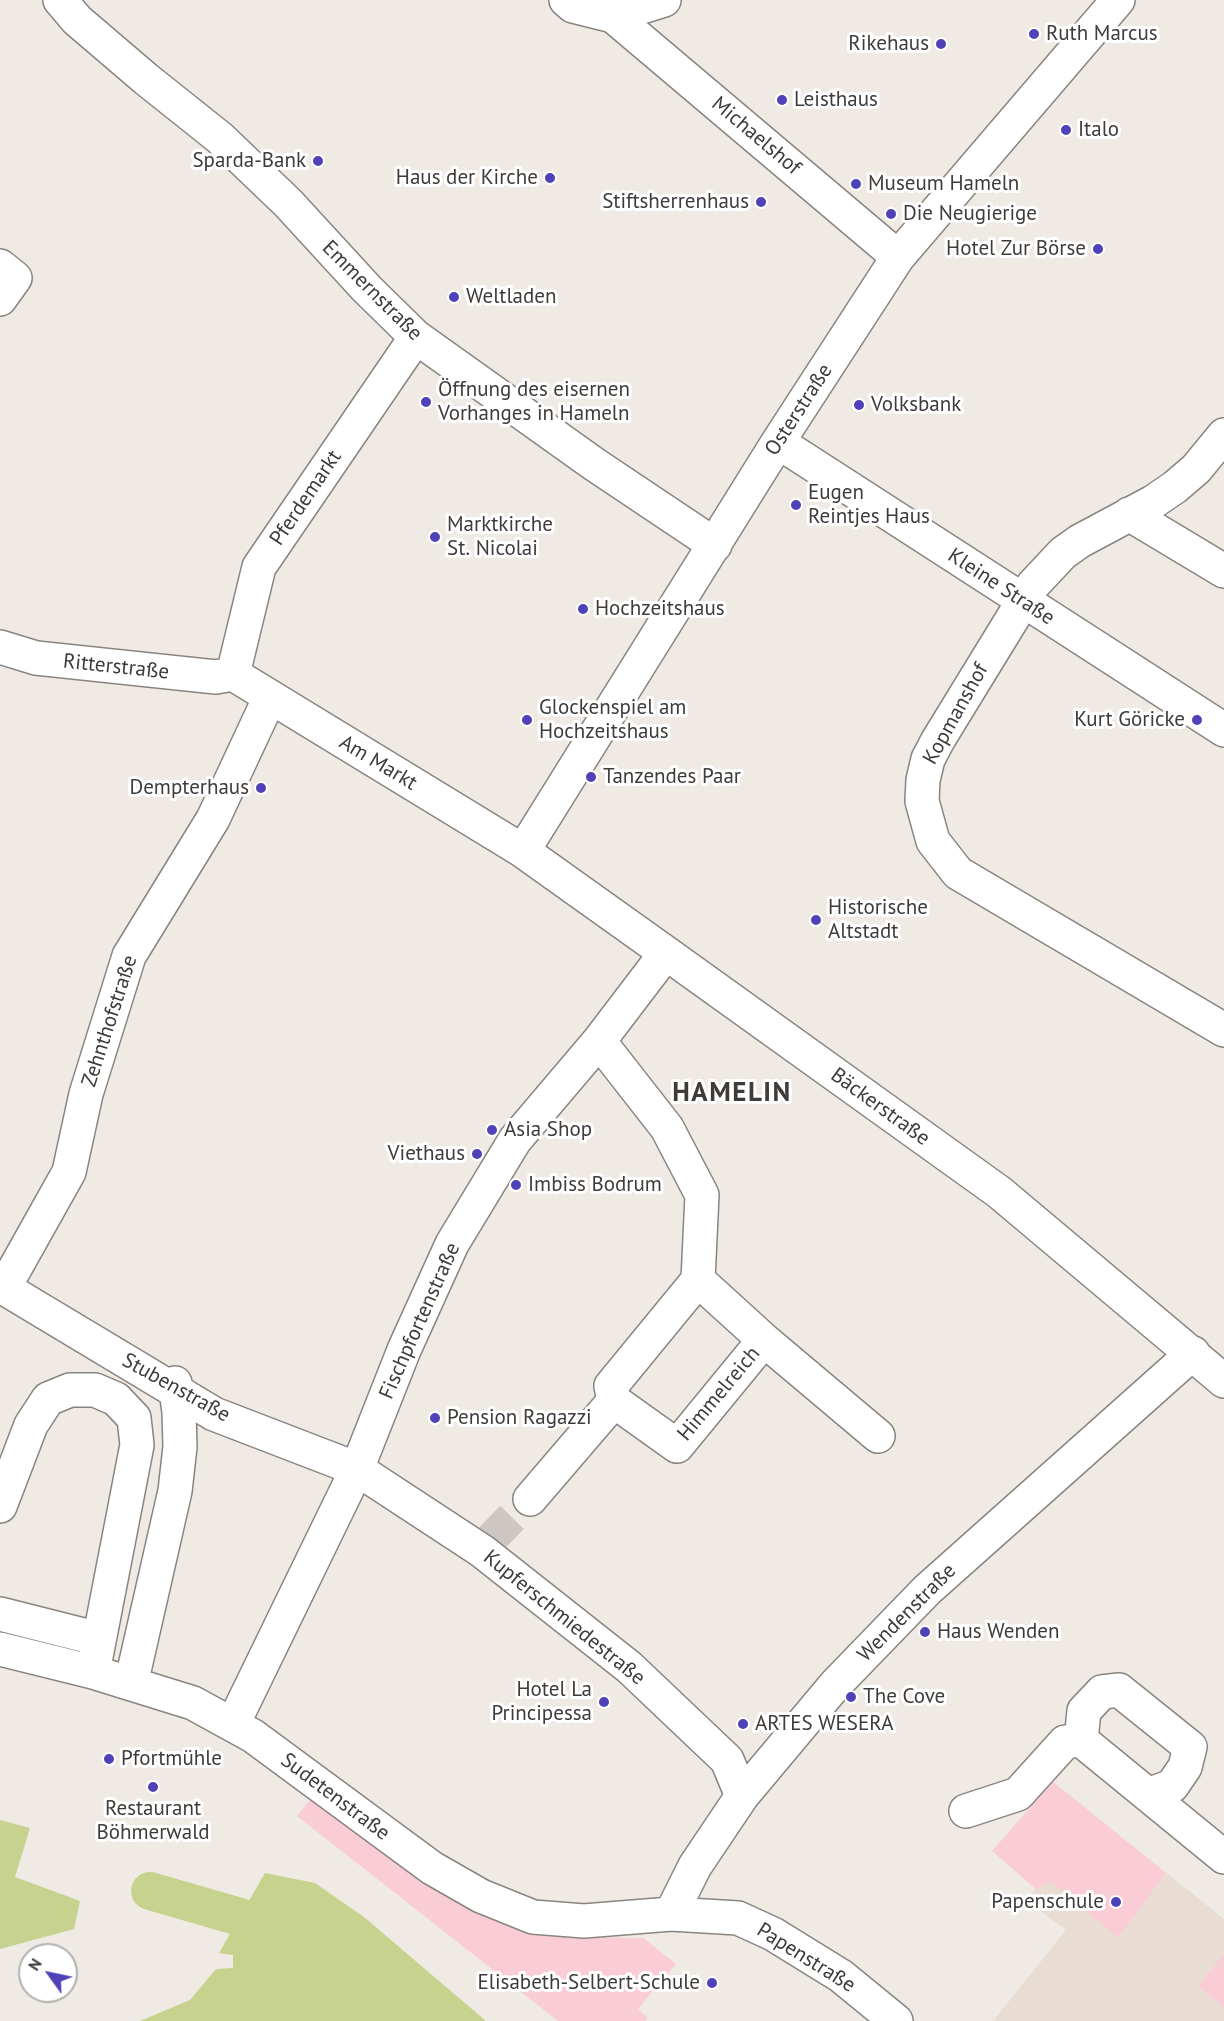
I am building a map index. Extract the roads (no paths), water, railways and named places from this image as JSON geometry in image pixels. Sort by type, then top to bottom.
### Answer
[{"type":"street","name":"Emmernstraße","points":[[60,0],[77,20],[220,138],[263,179],[416,337],[594,464],[715,545]]},
{"type":"street","points":[[566,0],[573,6],[614,16],[664,0]]},
{"type":"street","name":"Osterstraße","points":[[523,851],[778,442],[898,257],[1118,0]]},
{"type":"street","name":"Michaelshof","points":[[614,16],[898,257]]},
{"type":"street","points":[[0,266],[15,278],[0,299]]},
{"type":"street","name":"Pferdemarkt","points":[[233,674],[259,567],[416,337]]},
{"type":"street","name":"Kopmanshof","points":[[1224,435],[1196,469],[1175,487],[1063,553],[1022,601],[928,759],[923,780],[922,801],[933,841],[958,873],[974,885],[1224,1030]]},
{"type":"street","name":"Kleine Straße","points":[[778,442],[1224,730]]},
{"type":"street","points":[[1129,514],[1224,571]]},
{"type":"street","name":"Ritterstraße","points":[[0,647],[36,658],[216,677],[233,674]]},
{"type":"street","name":"Am Markt","points":[[233,674],[523,851]]},
{"type":"street","name":"Zehnthofstraße","points":[[4,1288],[69,1173],[86,1094],[129,956],[213,819],[270,698]]},
{"type":"street","name":"Bäckerstraße","points":[[523,851],[999,1192],[1224,1381]]},
{"type":"street","name":"Fischpfortenstraße","points":[[233,1724],[357,1468],[404,1350],[452,1244],[515,1140],[599,1041],[666,953]]},
{"type":"street","points":[[530,1499],[614,1401],[611,1386],[698,1280],[702,1195],[667,1128],[599,1041]]},
{"type":"street","name":"Himmelreich","points":[[698,1280],[764,1340],[879,1436]]},
{"type":"street","name":"Stubenstraße","points":[[4,1288],[214,1414],[357,1468]]},
{"type":"street","name":"Himmelreich","points":[[614,1401],[676,1446],[764,1340]]},
{"type":"street","name":"Wendenstraße","points":[[671,1914],[695,1866],[742,1796],[835,1685],[927,1590],[1193,1353]]},
{"type":"street","points":[[0,1506],[30,1425],[48,1399],[70,1390],[95,1390],[116,1399],[134,1418],[137,1445],[99,1639],[112,1678]]},
{"type":"street","points":[[112,1678],[175,1491],[180,1447],[175,1390]]},
{"type":"street","name":"Kupferschmiedestraße","points":[[357,1468],[486,1546],[646,1683],[727,1760],[742,1796]]},
{"type":"street","points":[[0,1614],[99,1639]]},
{"type":"street","name":"Sudetenstraße","points":[[0,1649],[112,1678],[193,1703],[253,1736],[432,1868],[481,1896],[533,1917],[584,1921],[671,1914]]},
{"type":"street","points":[[1081,1740],[1084,1712],[1102,1692],[1119,1690],[1190,1747],[1185,1767],[1172,1786],[1148,1795]]},
{"type":"street","points":[[966,1810],[1018,1794],[1065,1742],[1081,1740],[1224,1857]]},
{"type":"street","name":"Papenstraße","points":[[671,1914],[738,1918],[773,1934],[841,1976],[896,2021]]},
{"type":"waterway","points":[[150,1891],[240,1917],[282,1947]]},
{"type":"tunnel","points":[[489,1541],[530,1499]]},
{"type":"place","name":"Ruth Marcus","points":[[1034,34]]},
{"type":"place","name":"Rikehaus","points":[[941,44]]},
{"type":"place","name":"Leisthaus","points":[[782,100]]},
{"type":"place","name":"Italo","points":[[1066,130]]},
{"type":"place","name":"Sparda-Bank","points":[[318,161]]},
{"type":"place","name":"Haus der Kirche","points":[[550,178]]},
{"type":"place","name":"Museum Hameln","points":[[856,184]]},
{"type":"place","name":"Stiftsherrenhaus","points":[[761,202]]},
{"type":"place","name":"Die Neugierige","points":[[891,214]]},
{"type":"place","name":"Hotel Zur Börse","points":[[1098,249]]},
{"type":"place","name":"Weltladen","points":[[454,297]]},
{"type":"place","name":"Öffnung des eisernen Vorhanges in Hameln","points":[[426,402]]},
{"type":"place","name":"Volksbank","points":[[859,405]]},
{"type":"place","name":"Eugen Reintjes Haus","points":[[796,505]]},
{"type":"place","name":"Marktkirche St. Nicolai","points":[[435,537]]},
{"type":"place","name":"Hochzeitshaus","points":[[583,609]]},
{"type":"place","name":"Glockenspiel am Hochzeitshaus","points":[[527,720]]},
{"type":"place","name":"Kurt Göricke","points":[[1197,720]]},
{"type":"place","name":"Tanzendes Paar","points":[[591,777]]},
{"type":"place","name":"Dempterhaus","points":[[261,788]]},
{"type":"place","name":"Historische Altstadt","points":[[816,920]]},
{"type":"place","name":"Asia Shop","points":[[492,1130]]},
{"type":"place","name":"Viethaus","points":[[477,1154]]},
{"type":"place","name":"Imbiss Bodrum","points":[[516,1185]]},
{"type":"place","name":"Pension Ragazzi","points":[[435,1418]]},
{"type":"place","name":"Haus Wenden","points":[[925,1632]]},
{"type":"place","name":"The Cove","points":[[851,1697]]},
{"type":"place","name":"Hotel La Principessa","points":[[604,1702]]},
{"type":"place","name":"ARTES WESERA","points":[[743,1724]]},
{"type":"place","name":"Pfortmühle","points":[[109,1759]]},
{"type":"place","name":"Restaurant Böhmerwald","points":[[153,1787]]},
{"type":"place","name":"Papenschule","points":[[1116,1902]]},
{"type":"place","name":"Elisabeth-Selbert-Schule","points":[[712,1983]]},
{"type":"district","name":"HAMELIN","points":[[732,1093]]}]
